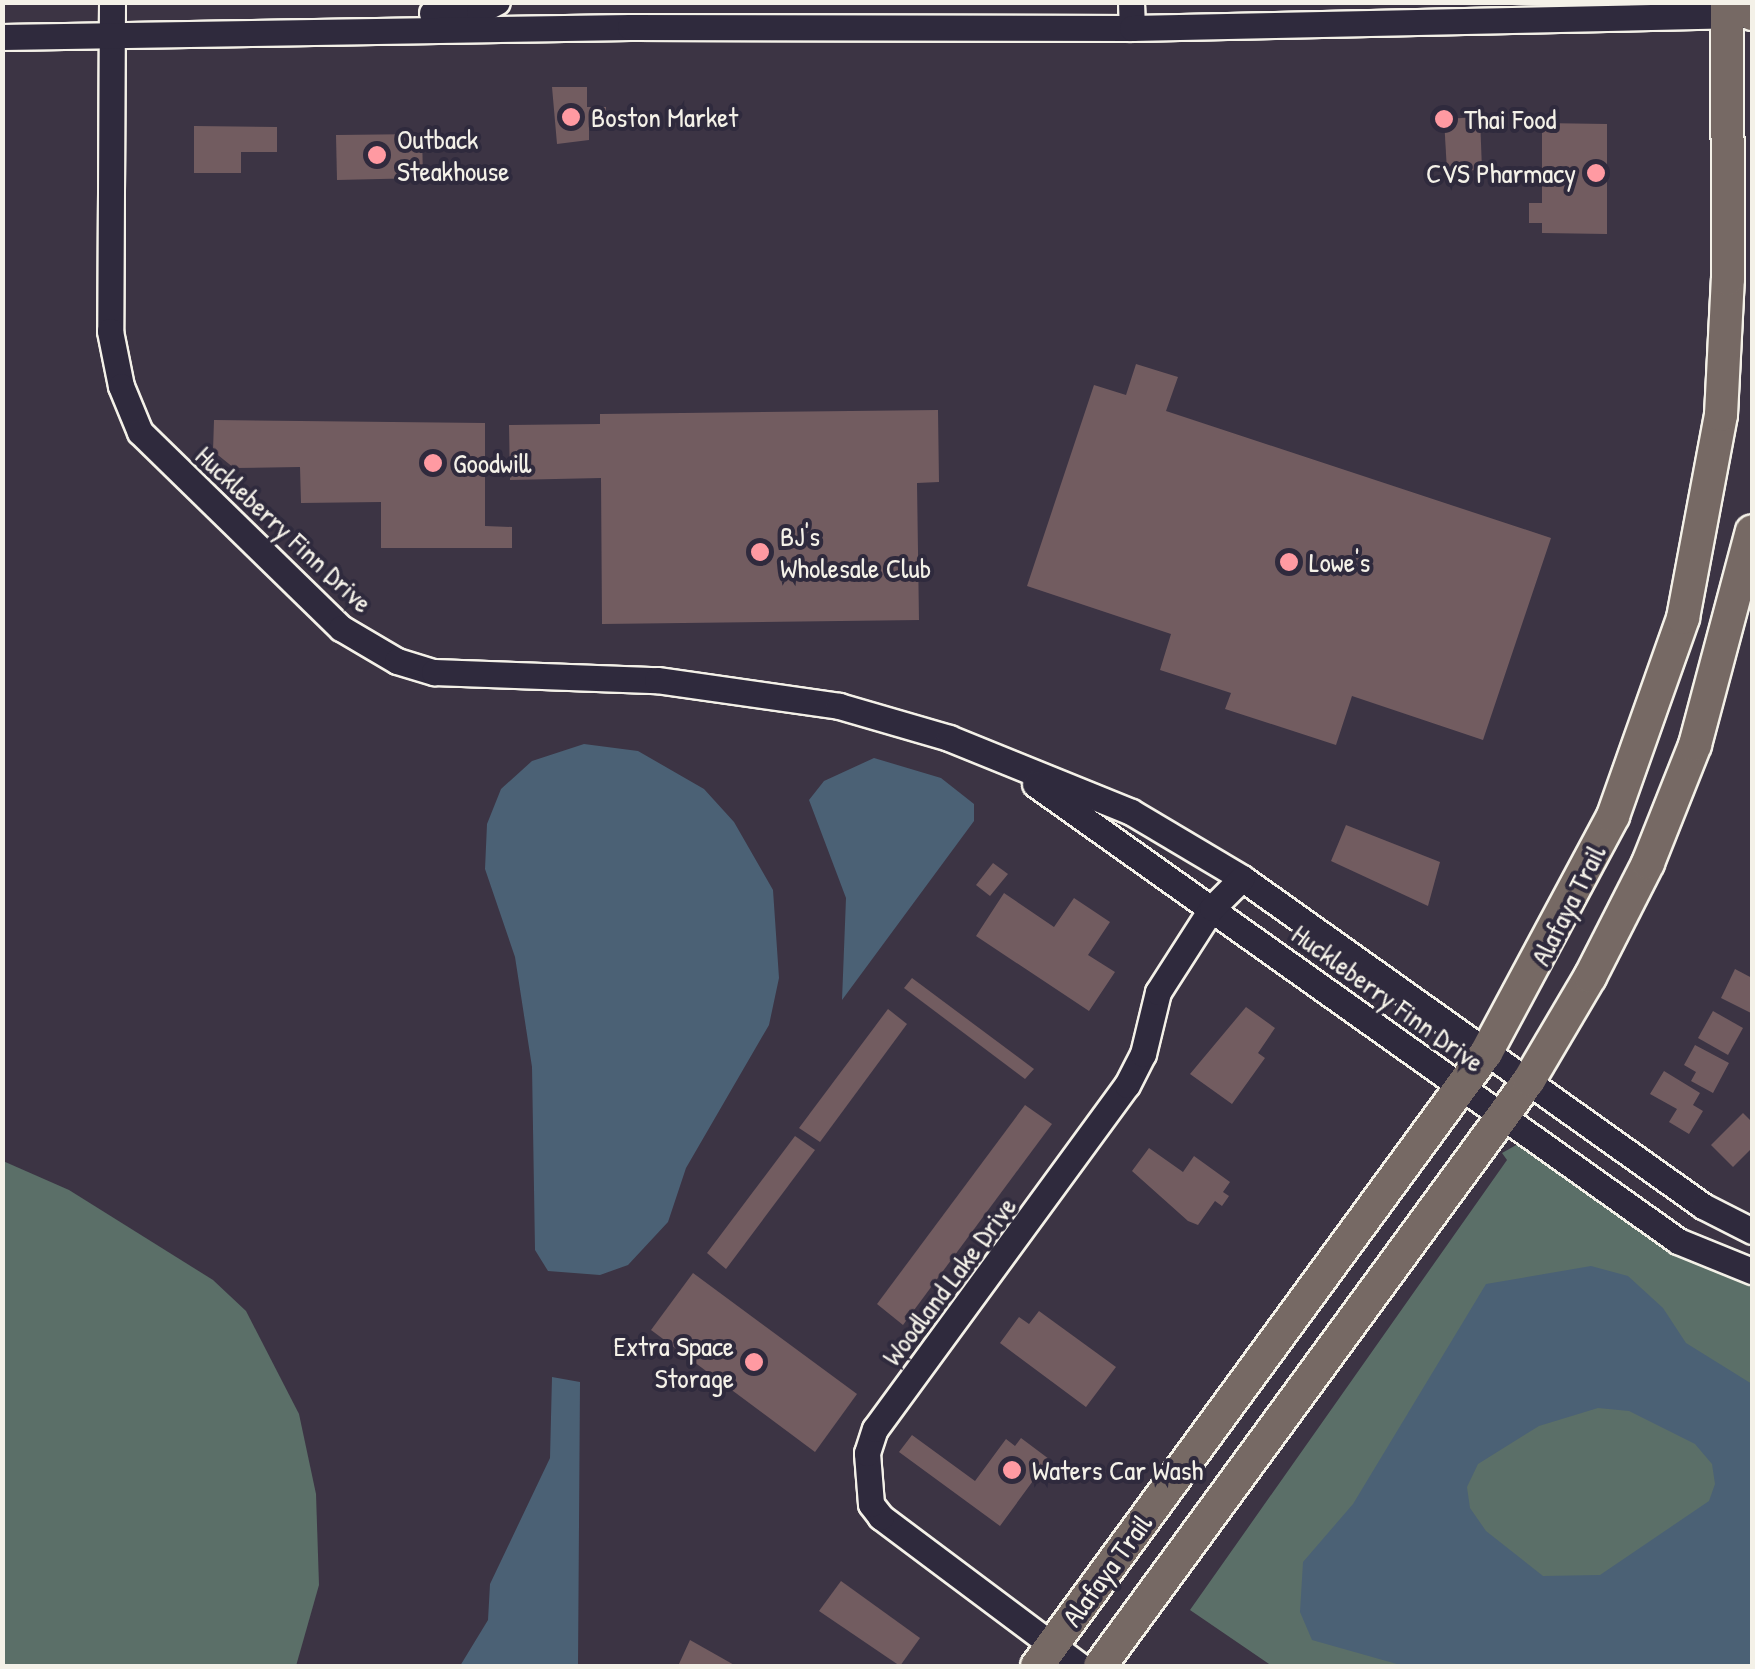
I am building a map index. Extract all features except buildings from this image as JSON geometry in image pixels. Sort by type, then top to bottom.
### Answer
[{"type":"main road","name":"Alafaya Trail","points":[[1045,1656],[1486,1053],[1613,816],[1662,686],[1698,552],[1726,345],[1742,10]]},
{"type":"main road","name":"Alafaya Trail","points":[[1100,1666],[1529,1080],[1648,864],[1695,745],[1752,531]]},
{"type":"main road","points":[[1698,552],[1720,580],[1729,624]]},
{"type":"street","name":"Huckleberry Finn Drive","points":[[112,2],[110,331],[121,386],[140,432],[341,628],[396,661],[434,672],[657,680],[754,691],[908,725],[1130,812],[1242,878],[1703,1206],[1752,1230]]},
{"type":"street","points":[[319,30],[394,14],[479,11],[497,2]]},
{"type":"street","points":[[2,37],[1132,16],[1742,10]]},
{"type":"street","name":"Huckleberry Finn Drive","points":[[996,757],[1678,1241],[1752,1272]]},
{"type":"street","name":"Woodland Lake Drive","points":[[1080,1666],[1045,1656],[882,1517],[871,1504],[867,1453],[875,1429],[1127,1085],[1144,1054],[1158,992],[1212,908],[1242,878]]},
{"type":"green space","points":[[1518,1144],[1546,1154],[1692,1260],[1752,1279],[1752,1666],[1272,1666],[1190,1610],[1507,1160],[1502,1153]]},
{"type":"green space","points":[[3,1161],[69,1190],[213,1280],[246,1311],[299,1414],[316,1494],[319,1585],[296,1666],[3,1666]]},
{"type":"water","points":[[584,744],[638,751],[704,789],[734,822],[773,890],[779,978],[769,1025],[686,1168],[668,1222],[628,1265],[600,1275],[548,1271],[535,1250],[532,1067],[515,957],[485,869],[487,824],[501,789],[532,761]]},
{"type":"water","points":[[874,758],[941,778],[974,804],[974,821],[842,1000],[846,898],[809,800],[824,781]]},
{"type":"water","points":[[1591,1266],[1628,1276],[1663,1308],[1686,1343],[1752,1384],[1752,1666],[1404,1666],[1312,1640],[1300,1612],[1303,1562],[1353,1504],[1486,1284]],"holes":[[[1598,1408],[1629,1411],[1695,1444],[1712,1464],[1715,1484],[1709,1501],[1600,1575],[1543,1576],[1486,1531],[1470,1508],[1467,1487],[1478,1464],[1539,1426]]]},
{"type":"water","points":[[552,1377],[580,1382],[578,1666],[460,1666],[488,1620],[490,1584],[550,1458]]},
{"type":"place","name":"Boston Market","points":[[571,117]]},
{"type":"place","name":"Thai Food","points":[[1444,119]]},
{"type":"place","name":"Outback Steakhouse","points":[[377,155]]},
{"type":"place","name":"CVS Pharmacy","points":[[1596,173]]},
{"type":"place","name":"Goodwill","points":[[433,463]]},
{"type":"place","name":"BJ's Wholesale Club","points":[[760,552]]},
{"type":"place","name":"Lowe's","points":[[1289,562]]},
{"type":"place","name":"Extra Space Storage","points":[[754,1362]]},
{"type":"place","name":"Waters Car Wash","points":[[1012,1470]]}]
